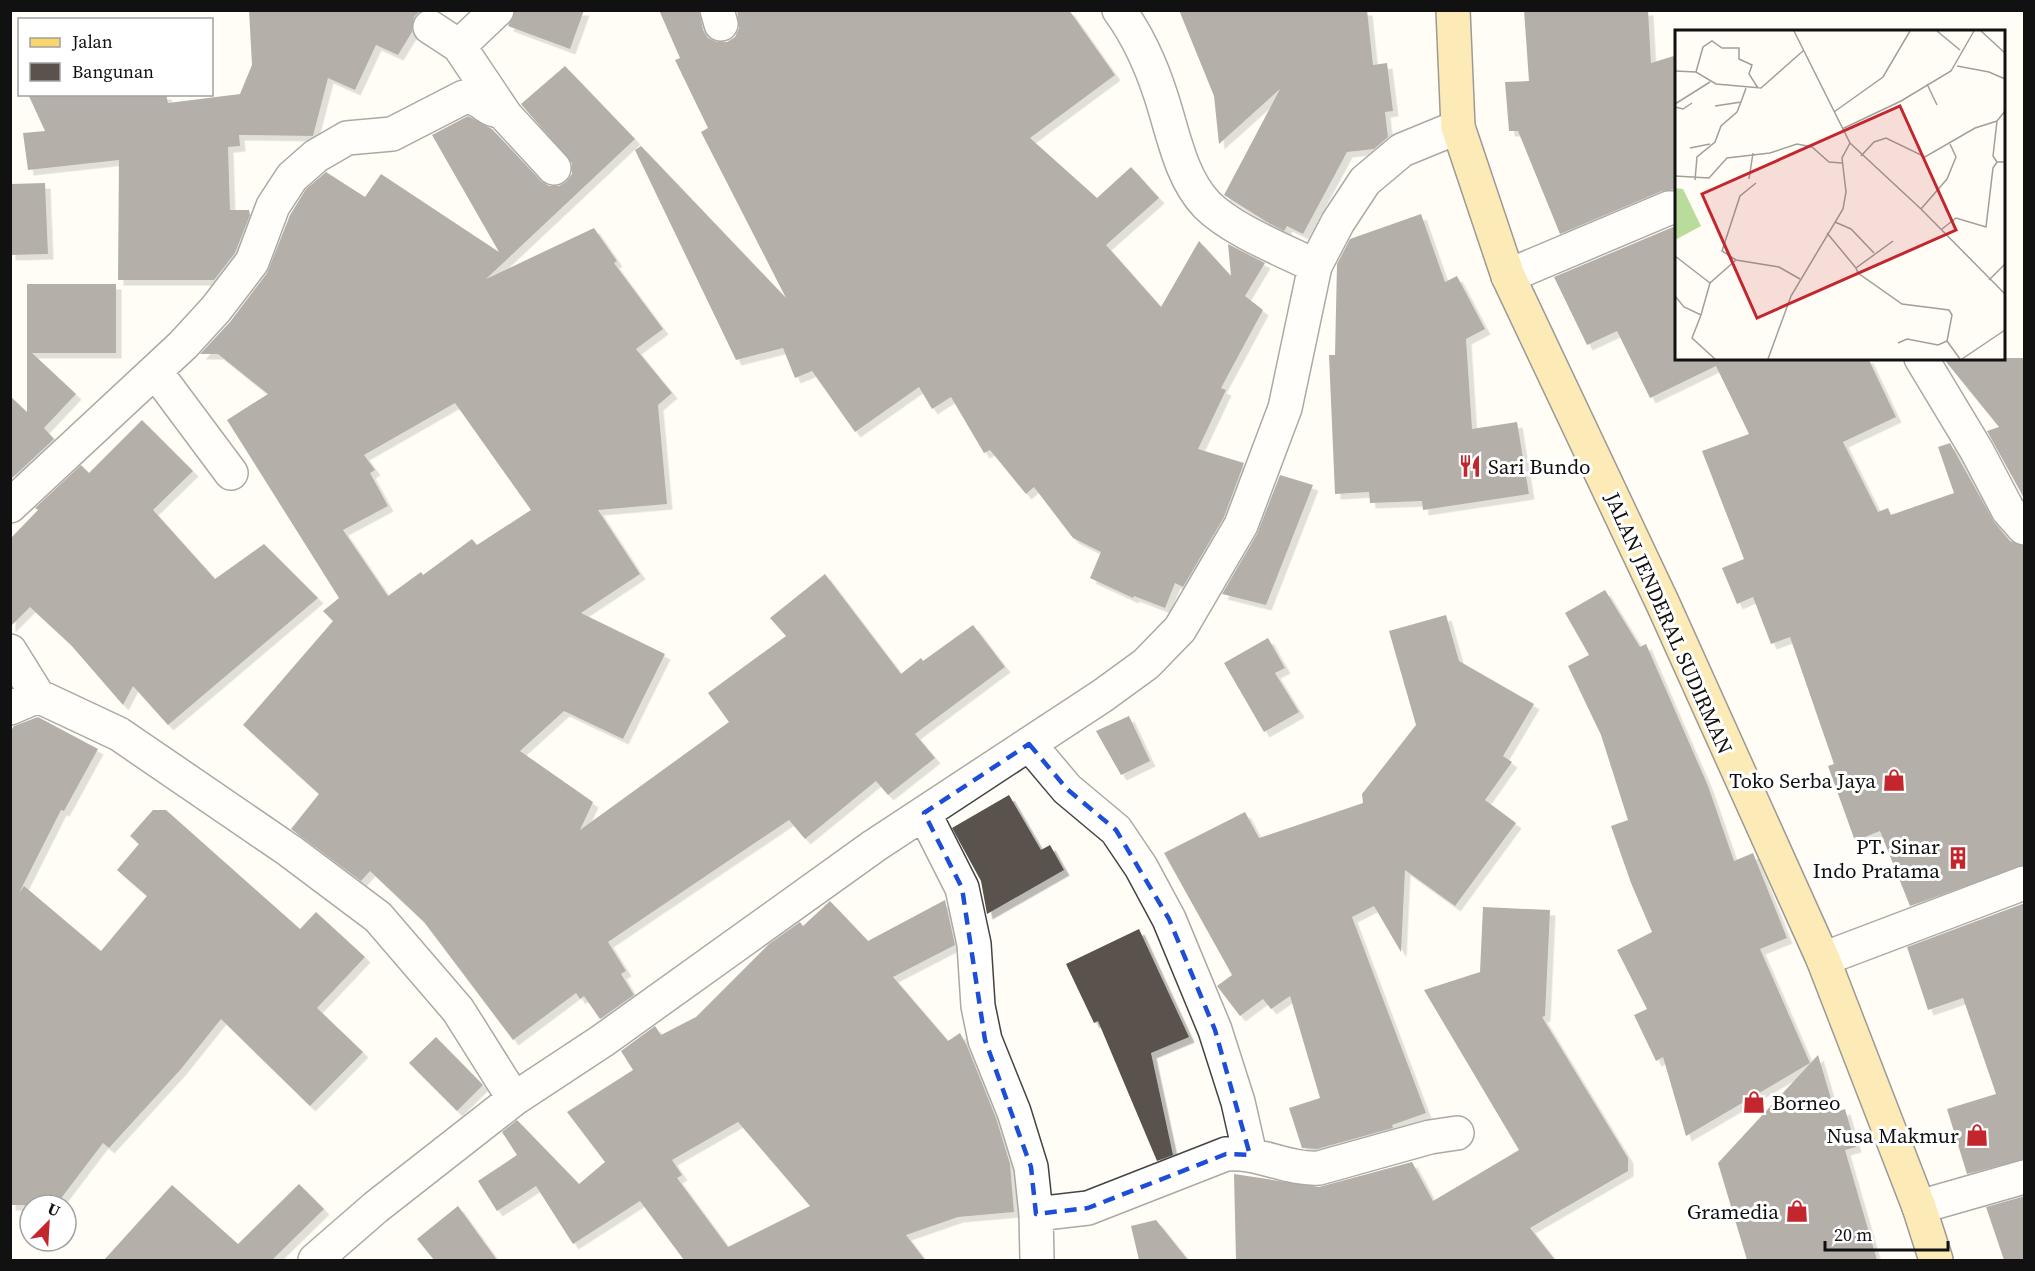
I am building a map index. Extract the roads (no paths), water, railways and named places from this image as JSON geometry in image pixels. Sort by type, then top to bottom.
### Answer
[{"type":"main road","name":"JALAN JENDERAL SUDIRMAN","points":[[1453,10],[1458,127],[1508,276],[1663,604],[1823,959],[1919,1208],[1936,1260]]},
{"type":"street","points":[[1119,10],[1143,48],[1189,178],[1208,205],[1247,232],[1315,266]]},
{"type":"street","points":[[430,27],[478,28],[502,110],[554,168]]},
{"type":"street","points":[[10,506],[155,370],[216,309],[252,262],[273,206],[292,177],[316,156],[347,138],[392,134],[464,97],[472,96],[495,111],[502,110]]},
{"type":"street","points":[[315,1260],[376,1207],[514,1099],[602,1041],[924,813],[1146,664],[1180,629],[1241,525],[1286,408],[1315,266],[1338,222],[1365,181],[1402,150],[1458,127]]},
{"type":"street","points":[[1508,276],[1669,208],[1675,208]]},
{"type":"street","points":[[1922,360],[1977,451],[2008,510],[2025,528]]},
{"type":"street","points":[[155,370],[231,472]]},
{"type":"street","points":[[10,651],[24,702],[119,734],[290,851],[378,917],[458,1010],[514,1099]]},
{"type":"street","points":[[1029,744],[1067,789],[1116,830],[1141,867],[1168,919],[1215,1030],[1238,1102],[1251,1155]]},
{"type":"street","points":[[924,813],[962,888],[974,944],[978,1006],[985,1040],[1014,1112],[1031,1167],[1036,1214],[1037,1260]]},
{"type":"street","points":[[1823,959],[2025,883]]},
{"type":"street","points":[[1036,1214],[1088,1208],[1226,1154],[1251,1155],[1301,1169],[1319,1168],[1430,1137],[1457,1133]]},
{"type":"street","points":[[1919,1208],[2025,1177]]},
{"type":"place","name":"Sari Bundo","points":[[1470,466]]},
{"type":"place","name":"Toko Serba Jaya","points":[[1894,780]]},
{"type":"place","name":"PT. Sinar Indo Pratama","points":[[1958,858]]},
{"type":"place","name":"Borneo","points":[[1754,1102]]},
{"type":"place","name":"Nusa Makmur","points":[[1977,1135]]},
{"type":"place","name":"Gramedia","points":[[1797,1211]]}]
